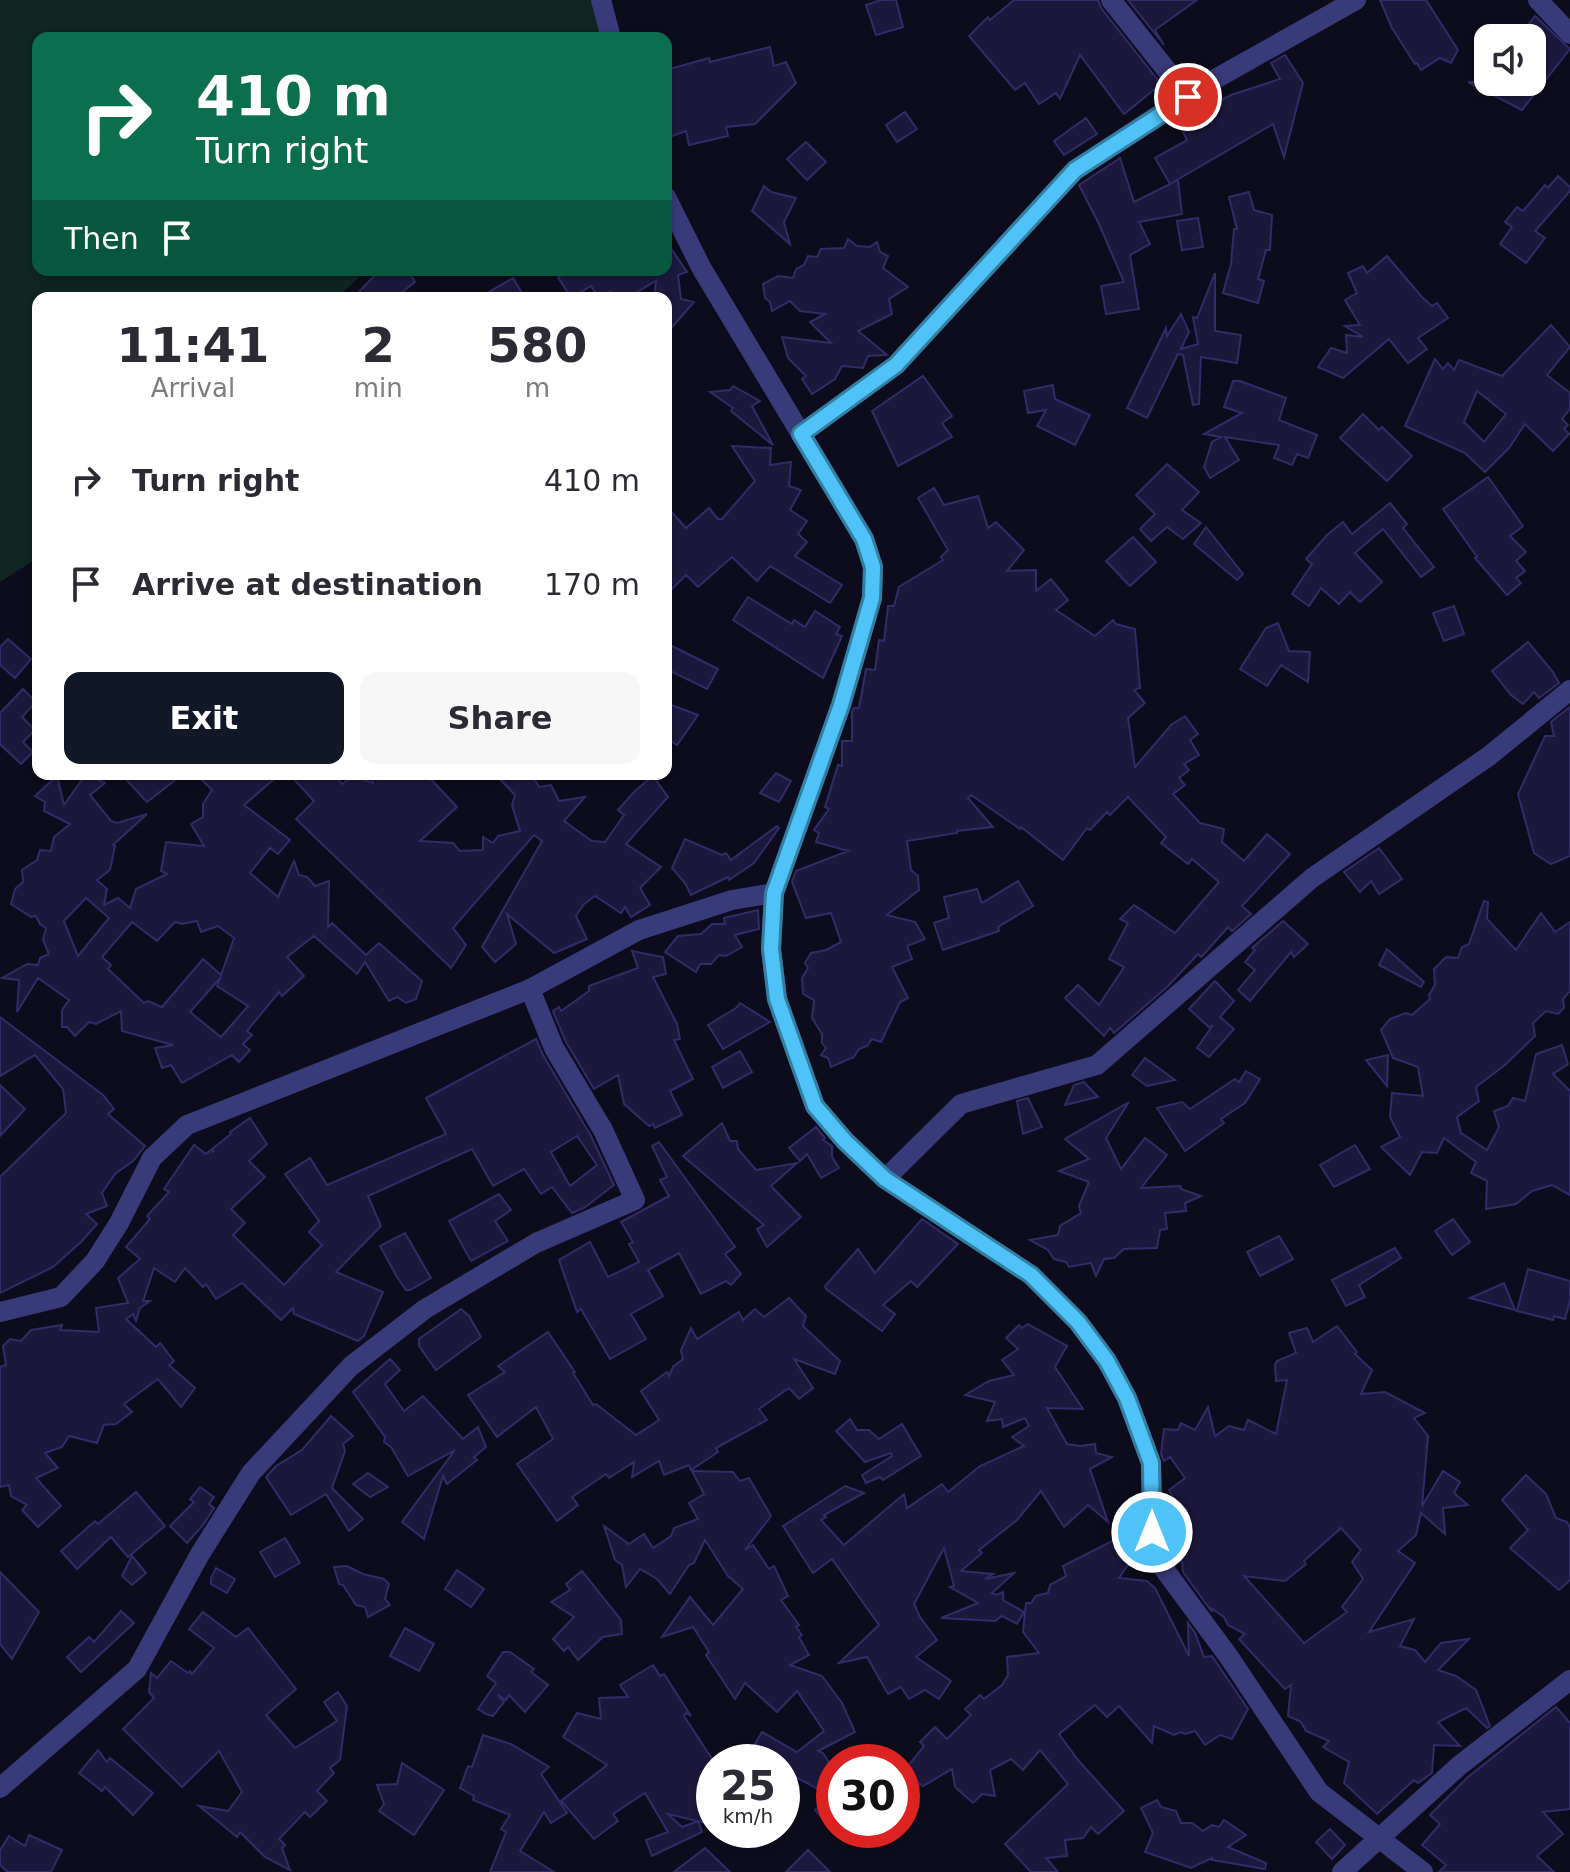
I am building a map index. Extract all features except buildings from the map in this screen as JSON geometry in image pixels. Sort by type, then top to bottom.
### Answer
[{"type":"street","points":[[601,0],[609,32]]},
{"type":"street","points":[[1111,0],[1188,97]]},
{"type":"street","points":[[801,434],[896,365],[1075,170],[1254,56],[1356,0]]},
{"type":"street","points":[[1538,0],[1570,34]]},
{"type":"street","points":[[672,209],[702,269],[864,539],[873,567],[872,598],[841,705],[774,893],[771,949],[777,999],[815,1106],[845,1141],[885,1179],[1031,1275],[1078,1322],[1107,1361],[1127,1398],[1151,1463],[1153,1515],[1150,1550],[1229,1657],[1319,1792],[1423,1872]]},
{"type":"street","points":[[885,1179],[961,1104],[1097,1065],[1312,878],[1489,756],[1570,690]]},
{"type":"street","points":[[0,1312],[61,1297],[95,1261],[119,1223],[152,1158],[187,1125],[530,989],[639,930],[732,900],[774,893]]},
{"type":"street","points":[[0,1788],[137,1669],[200,1554],[251,1473],[351,1366],[425,1309],[536,1243],[635,1200],[603,1130],[554,1048],[530,989]]},
{"type":"street","points":[[1342,1872],[1460,1765],[1570,1680]]},
{"type":"green space","points":[[0,0],[597,0],[605,32],[32,32],[32,276],[360,276],[343,292],[32,292],[32,562],[0,582]]},
{"type":"route","points":[[1152,1532],[1151,1463],[1127,1398],[1107,1361],[1078,1322],[1031,1275],[885,1179],[845,1141],[815,1106],[777,999],[771,949],[774,893],[841,705],[872,598],[873,567],[864,539],[801,434],[896,365],[1075,170],[1188,97]]}]
